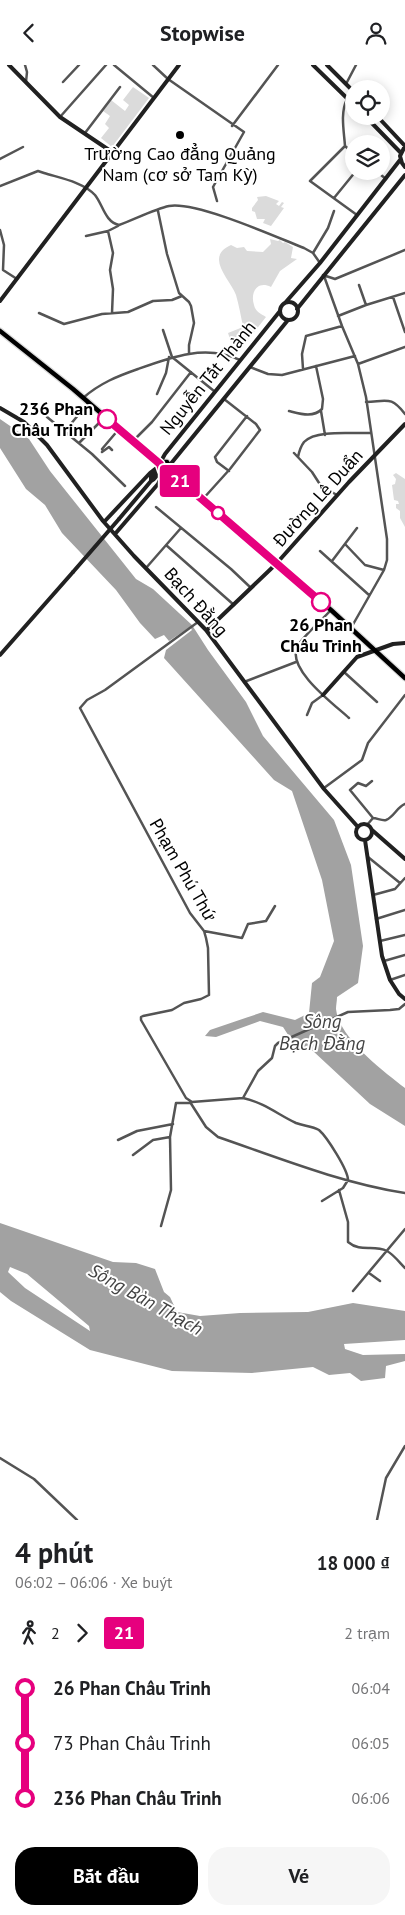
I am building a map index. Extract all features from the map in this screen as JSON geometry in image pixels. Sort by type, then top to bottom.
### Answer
[{"type":"main road","points":[[0,331],[89,402],[351,628],[405,678]]},
{"type":"street","points":[[9,65],[60,117],[112,152]]},
{"type":"street","points":[[24,65],[27,73],[26,82]]},
{"type":"street","points":[[63,82],[80,65]]},
{"type":"street","points":[[60,117],[106,65]]},
{"type":"street","points":[[114,65],[154,98]]},
{"type":"street","points":[[153,65],[168,79],[232,125],[242,130],[244,134],[212,187],[217,201]]},
{"type":"street","points":[[0,301],[2,295],[17,279],[178,65]]},
{"type":"street","points":[[232,125],[278,65]]},
{"type":"street","points":[[313,65],[345,97]]},
{"type":"street","points":[[327,65],[345,83]]},
{"type":"street","points":[[348,80],[354,66]]},
{"type":"street","points":[[84,134],[120,87]]},
{"type":"street","points":[[345,103],[343,117],[345,147],[310,181],[358,215]]},
{"type":"street","points":[[374,125],[400,152]]},
{"type":"street","points":[[385,125],[405,146],[400,152],[400,160],[405,167]]},
{"type":"street","points":[[0,159],[23,147]]},
{"type":"street","points":[[390,174],[400,160]]},
{"type":"street","points":[[0,186],[38,171],[85,187],[95,196],[112,223],[119,225]]},
{"type":"street","points":[[385,180],[320,263],[285,303],[280,311],[282,317],[288,320],[295,317],[297,309],[323,275],[405,175]]},
{"type":"street","points":[[334,198],[349,180]]},
{"type":"street","points":[[86,236],[108,231],[168,206],[193,208],[234,221],[313,253],[320,263]]},
{"type":"street","points":[[158,211],[167,254],[179,293],[189,302],[194,323],[188,345],[189,353]]},
{"type":"street","points":[[313,253],[328,227],[334,211]]},
{"type":"street","points":[[0,230],[4,245],[3,270],[17,279]]},
{"type":"street","points":[[108,231],[113,253],[110,270],[113,285],[112,313]]},
{"type":"street","points":[[323,275],[334,279],[405,250]]},
{"type":"street","points":[[323,275],[358,364],[366,402],[387,539],[387,560],[384,570],[351,628]]},
{"type":"street","points":[[359,285],[366,305]]},
{"type":"street","points":[[338,316],[405,293]]},
{"type":"street","points":[[39,313],[64,324],[112,313],[128,312],[153,301],[172,300],[182,296]]},
{"type":"street","points":[[393,297],[403,321],[405,333]]},
{"type":"street","points":[[285,303],[292,303],[297,309]]},
{"type":"street","name":"Nguyễn Tất Thành","points":[[163,467],[165,454],[280,311]]},
{"type":"street","name":"Nguyễn Tất Thành","points":[[163,467],[224,399],[288,320]]},
{"type":"street","points":[[303,370],[302,354],[306,336],[342,326]]},
{"type":"street","points":[[157,394],[171,357],[163,330]]},
{"type":"street","points":[[358,364],[405,347]]},
{"type":"street","points":[[83,398],[99,385],[171,357],[189,353],[223,354],[240,360]]},
{"type":"street","points":[[249,367],[268,374],[282,375],[355,356]]},
{"type":"street","points":[[171,357],[214,391]]},
{"type":"street","points":[[316,367],[323,399],[321,411],[325,435]]},
{"type":"street","points":[[133,441],[152,422],[191,372]]},
{"type":"street","points":[[202,500],[260,433],[260,427],[224,399]]},
{"type":"street","points":[[64,431],[89,402]]},
{"type":"street","points":[[366,402],[396,402],[405,414]]},
{"type":"street","name":"Bạch Đằng","points":[[0,408],[24,422],[47,445],[104,522],[207,631],[324,789],[358,827]]},
{"type":"street","points":[[290,411],[311,415],[321,411]]},
{"type":"street","points":[[229,471],[217,462],[215,457],[247,416]]},
{"type":"street","points":[[47,417],[79,443],[125,486]]},
{"type":"street","points":[[79,443],[105,417]]},
{"type":"street","name":"Đường Lê Duẩn","points":[[207,631],[276,564],[337,495],[405,424]]},
{"type":"street","points":[[112,450],[109,447],[102,452],[102,449],[119,429]]},
{"type":"street","points":[[298,457],[305,441],[340,432],[370,433]]},
{"type":"street","points":[[294,453],[312,471],[321,486],[337,495]]},
{"type":"street","points":[[0,655],[120,519],[151,481],[152,477],[163,467]]},
{"type":"street","points":[[104,522],[150,473],[163,467]]},
{"type":"street","points":[[115,534],[158,484],[163,467]]},
{"type":"street","points":[[156,507],[232,569],[252,589]]},
{"type":"street","points":[[146,568],[181,527]]},
{"type":"street","points":[[332,561],[357,528]]},
{"type":"street","points":[[345,543],[365,565],[384,570]]},
{"type":"street","points":[[166,545],[234,605]]},
{"type":"street","points":[[320,551],[369,595]]},
{"type":"street","points":[[331,611],[297,647],[296,661],[316,689],[349,718]]},
{"type":"street","name":"Phạm Phú Thứ","points":[[191,1103],[140,1018],[156,1012],[172,1010],[184,1003],[209,995],[208,948],[204,931],[190,913],[80,708],[87,700],[105,690],[198,622]]},
{"type":"street","points":[[307,715],[312,703],[323,695],[357,657],[393,644],[405,643]]},
{"type":"street","points":[[244,681],[296,661]]},
{"type":"street","points":[[344,672],[377,702]]},
{"type":"street","points":[[324,789],[362,760],[368,743],[405,695]]},
{"type":"street","points":[[372,781],[366,786],[358,783],[350,790],[373,818],[385,820],[400,806],[405,804]]},
{"type":"street","points":[[365,840],[360,839],[357,835],[358,827],[367,825],[373,818]]},
{"type":"street","points":[[367,825],[405,859]]},
{"type":"street","points":[[365,840],[371,835],[372,830]]},
{"type":"street","points":[[365,840],[384,961],[390,979],[399,994],[405,999]]},
{"type":"street","points":[[368,857],[400,883]]},
{"type":"street","points":[[373,895],[395,889],[405,878]]},
{"type":"street","points":[[204,931],[242,938],[248,924],[266,921],[275,906]]},
{"type":"street","points":[[376,919],[405,910]]},
{"type":"street","points":[[380,941],[405,935]]},
{"type":"street","points":[[384,961],[405,955]]},
{"type":"street","points":[[390,979],[405,975]]},
{"type":"street","points":[[242,1097],[258,1071],[272,1058],[276,1044],[348,1012],[400,1009],[405,1005]]},
{"type":"street","points":[[161,1226],[171,1190],[170,1137],[176,1103],[242,1097],[259,1101],[282,1116],[320,1131],[345,1169],[348,1180],[344,1187],[322,1201]]},
{"type":"street","points":[[191,1103],[206,1127],[218,1137],[348,1180],[376,1188],[405,1193]]},
{"type":"street","points":[[118,1140],[137,1131],[173,1124]]},
{"type":"street","points":[[133,1155],[153,1140],[170,1137]]},
{"type":"street","points":[[339,1190],[348,1222],[348,1242],[358,1249],[372,1248],[387,1251],[405,1268]]},
{"type":"street","points":[[353,1291],[405,1229]]},
{"type":"street","points":[[369,1273],[380,1281]]},
{"type":"street","points":[[377,1520],[386,1478],[405,1446]]},
{"type":"street","points":[[0,1457],[34,1479],[77,1520]]},
{"type":"shaded area","points":[[133,87],[149,98],[112,147],[101,138],[109,128],[105,124],[110,116],[103,111],[111,100],[125,111],[129,105],[123,100]]},
{"type":"shaded area","points":[[266,196],[279,201],[276,204],[279,206],[282,202],[284,203],[281,207],[284,208],[271,226],[263,223],[265,219],[257,219],[255,212],[252,211],[258,200],[257,197]]},
{"type":"shaded area","points":[[270,239],[280,240],[293,247],[291,258],[297,259],[280,271],[271,287],[266,285],[258,286],[254,292],[253,300],[255,307],[258,312],[266,317],[236,355],[229,350],[232,345],[228,333],[243,327],[236,295],[221,268],[220,256],[223,250],[231,245],[237,248],[244,247],[247,251],[263,252],[271,244]]},
{"type":"shaded area","points":[[396,473],[405,479],[405,527],[400,518],[400,511],[396,508],[396,504],[399,504],[398,501],[394,500],[392,485],[395,484],[396,479],[393,475]]},
{"type":"water","name":"Sông Bạch Đằng","points":[[0,419],[29,439],[50,471],[136,579],[153,589],[192,625],[246,702],[263,736],[334,820],[351,865],[363,946],[358,983],[337,997],[336,1009],[339,1020],[353,1042],[374,1063],[405,1088],[405,1126],[370,1104],[313,1051],[294,1044],[283,1027],[260,1021],[216,1037],[205,1036],[210,1030],[263,1012],[295,1020],[309,1013],[312,983],[320,977],[334,941],[322,880],[292,791],[274,780],[164,658],[166,650],[192,630],[190,627],[169,641],[164,635],[155,639],[140,623],[116,590],[62,533],[45,505],[26,489],[0,448]]},
{"type":"water","name":"Sông Bàn Thạch","points":[[0,1223],[113,1262],[136,1263],[155,1269],[164,1292],[170,1297],[177,1312],[200,1316],[240,1313],[308,1312],[353,1303],[405,1311],[405,1340],[344,1344],[345,1349],[363,1355],[405,1354],[405,1361],[386,1366],[385,1378],[361,1381],[350,1373],[329,1375],[313,1367],[252,1373],[172,1371],[90,1350],[11,1301],[0,1292]],"holes":[[[10,1267],[27,1274],[89,1326],[90,1331],[25,1288],[8,1272]]]},
{"type":"bus line","name":"21","points":[[107,419],[160,464],[159,467],[162,470],[165,471],[167,469],[321,602]]},
{"type":"place","name":"Trường Cao đẳng Quảng Nam (cơ sở Tam Kỳ)","points":[[180,135]]},
{"type":"place","name":"236 Phan Châu Trinh","points":[[107,419]]},
{"type":"place","name":"26 Phan Châu Trinh","points":[[321,602]]}]
